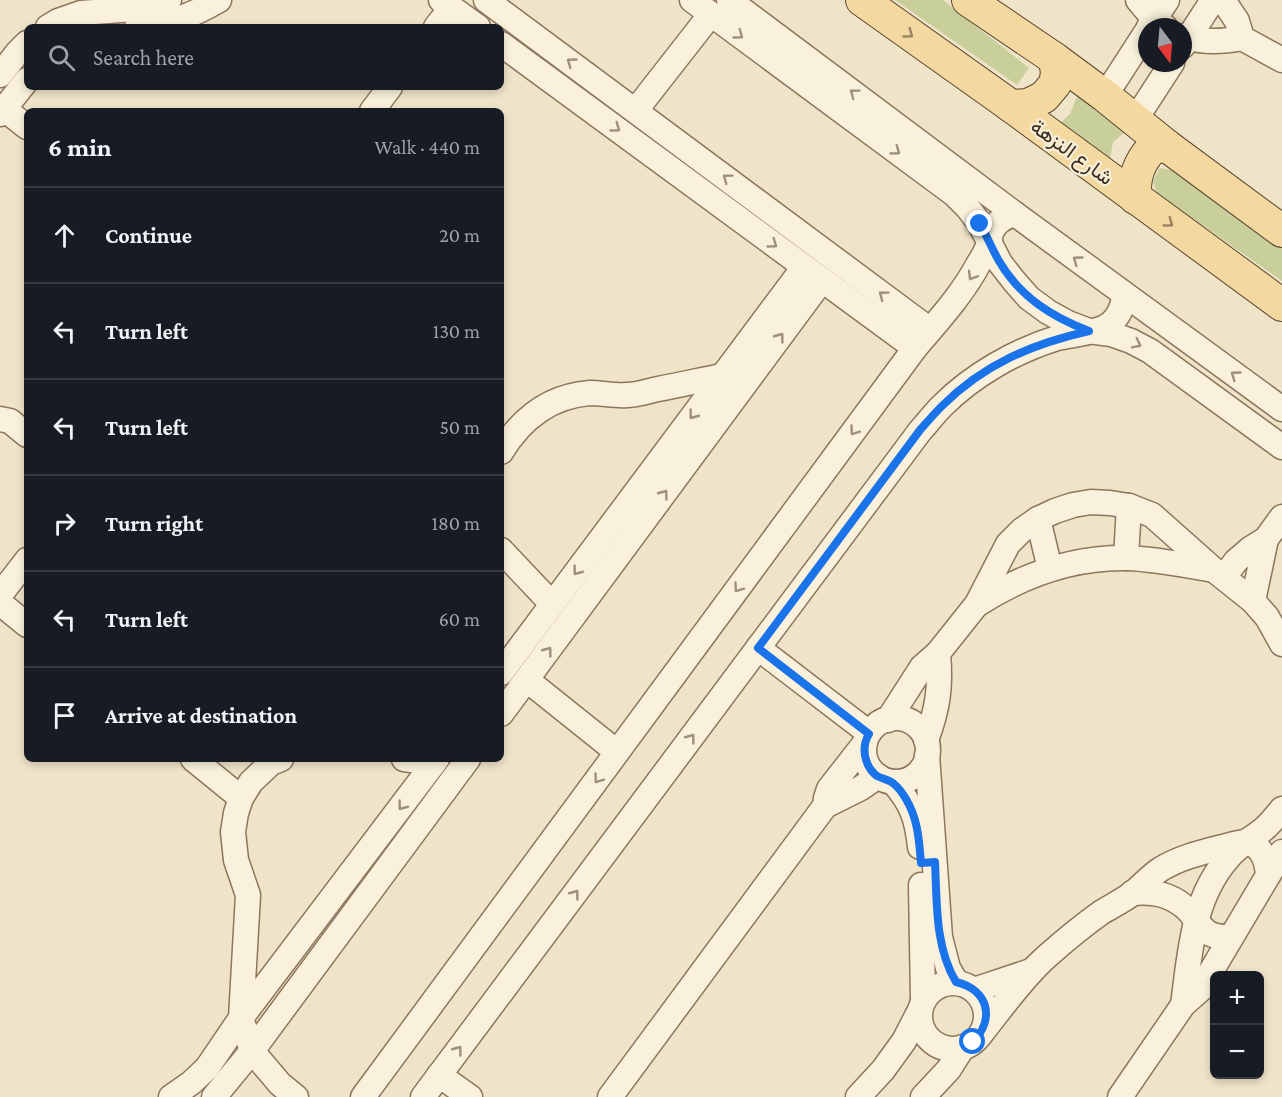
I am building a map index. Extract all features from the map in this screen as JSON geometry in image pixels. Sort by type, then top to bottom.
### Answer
[{"type":"main road","name":"شارع النزهة","points":[[862,0],[1282,305]]},
{"type":"main road","points":[[968,0],[1055,59],[1282,231]]},
{"type":"main road","points":[[1011,106],[1028,105],[1044,97],[1055,84],[1057,74],[1055,59]]},
{"type":"main road","points":[[1135,198],[1135,182],[1139,167],[1152,148],[1167,146]]},
{"type":"street","points":[[53,24],[81,13],[135,9],[169,0]]},
{"type":"street","points":[[160,24],[193,14],[219,0]]},
{"type":"street","points":[[486,0],[636,110],[922,339]]},
{"type":"street","points":[[1138,0],[1154,18]]},
{"type":"street","points":[[1192,30],[1213,0]]},
{"type":"street","points":[[1223,0],[1237,21],[1242,38]]},
{"type":"street","points":[[437,24],[446,4],[474,24]]},
{"type":"street","points":[[636,110],[710,5]]},
{"type":"street","points":[[710,5],[1015,214],[1282,410]]},
{"type":"street","points":[[710,5],[954,194],[980,224],[1000,263],[1029,298],[1068,323],[1089,331],[1131,340],[1150,351],[1282,447]]},
{"type":"street","points":[[1192,40],[1224,41],[1242,38],[1282,60]]},
{"type":"street","points":[[0,75],[24,46]]},
{"type":"street","points":[[504,46],[813,273],[922,339]]},
{"type":"street","points":[[1105,96],[1138,48]]},
{"type":"street","points":[[1135,120],[1166,72]]},
{"type":"street","points":[[24,84],[2,112],[24,125]]},
{"type":"street","points":[[374,108],[388,90]]},
{"type":"street","points":[[363,1097],[922,339],[968,283],[990,242],[994,226],[1007,216],[1015,214]]},
{"type":"street","points":[[504,669],[722,376],[813,273]]},
{"type":"street","points":[[504,710],[813,273]]},
{"type":"street","points":[[423,1097],[920,430],[942,406],[996,365],[1046,342],[1103,328],[1114,320],[1122,308],[1125,295]]},
{"type":"street","points":[[504,447],[510,436],[537,411],[572,396],[590,393],[628,395],[722,376]]},
{"type":"street","points":[[0,419],[10,421],[24,433]]},
{"type":"street","points":[[825,806],[829,789],[922,667],[938,653],[977,604],[1008,544],[1038,519],[1055,511],[1091,502],[1129,506],[1152,515],[1219,574],[1268,613]]},
{"type":"street","points":[[1126,558],[1129,506]]},
{"type":"street","points":[[977,604],[1025,578],[1050,569],[1101,559],[1126,558],[1158,561],[1219,574],[1266,538],[1282,517]]},
{"type":"street","points":[[1038,519],[1050,569]]},
{"type":"street","points":[[1266,538],[1268,613],[1282,644]]},
{"type":"street","points":[[504,553],[552,604]]},
{"type":"street","points":[[0,595],[24,564]]},
{"type":"street","points":[[0,603],[24,623]]},
{"type":"street","points":[[758,648],[874,732]]},
{"type":"street","points":[[610,1097],[825,806],[885,779],[901,782],[921,770],[938,698],[940,671],[938,653]]},
{"type":"street","points":[[527,680],[617,752]]},
{"type":"street","points":[[926,748],[917,727],[903,719],[874,732],[865,756],[873,772],[904,795],[913,811],[928,862],[940,938],[948,968],[965,986],[981,998],[985,1007],[985,1027],[972,1041],[954,1049],[944,1048],[927,1038],[920,1020],[928,862],[926,748]]},
{"type":"street","points":[[196,762],[241,798]]},
{"type":"street","points":[[273,762],[251,782],[241,798],[233,832],[236,860],[248,895],[241,1018],[252,1051],[280,1084],[296,1097]]},
{"type":"street","points":[[171,1097],[207,1068],[241,1018],[435,762]]},
{"type":"street","points":[[214,1097],[252,1051],[466,762]]},
{"type":"street","points":[[924,1097],[1031,971],[1073,934],[1132,893],[1161,869],[1196,854],[1245,841],[1260,833],[1282,809]]},
{"type":"street","points":[[1245,841],[1255,846],[1263,854],[1268,864],[1268,875]]},
{"type":"street","points":[[1184,1005],[1196,920],[1203,898],[1214,877],[1228,858],[1245,841]]},
{"type":"street","points":[[1120,1097],[1184,1005],[1200,990],[1282,852]]},
{"type":"street","points":[[1132,893],[1161,894],[1175,900],[1186,909],[1200,927],[1214,936],[1231,938]]},
{"type":"street","points":[[858,1097],[883,1070],[904,1041],[921,1005],[929,992],[937,986],[946,983],[965,986],[1031,971]]},
{"type":"street","points":[[439,1075],[470,1097]]},
{"type":"green space","points":[[895,0],[943,0],[1029,68],[1017,85]]},
{"type":"green space","points":[[1080,89],[1131,127],[1113,142],[1109,165],[1056,127],[1070,114]]},
{"type":"green space","points":[[1160,168],[1182,172],[1282,241],[1282,281],[1157,193],[1153,181]]},
{"type":"route","points":[[973,1042],[985,1027],[985,1007],[975,990],[956,982],[948,968],[940,938],[935,862],[921,863],[918,827],[913,811],[893,782],[878,776],[866,762],[864,749],[869,734],[758,648],[920,430],[942,406],[996,365],[1025,350],[1089,331],[1068,323],[1029,298],[1000,263],[980,224]]}]
